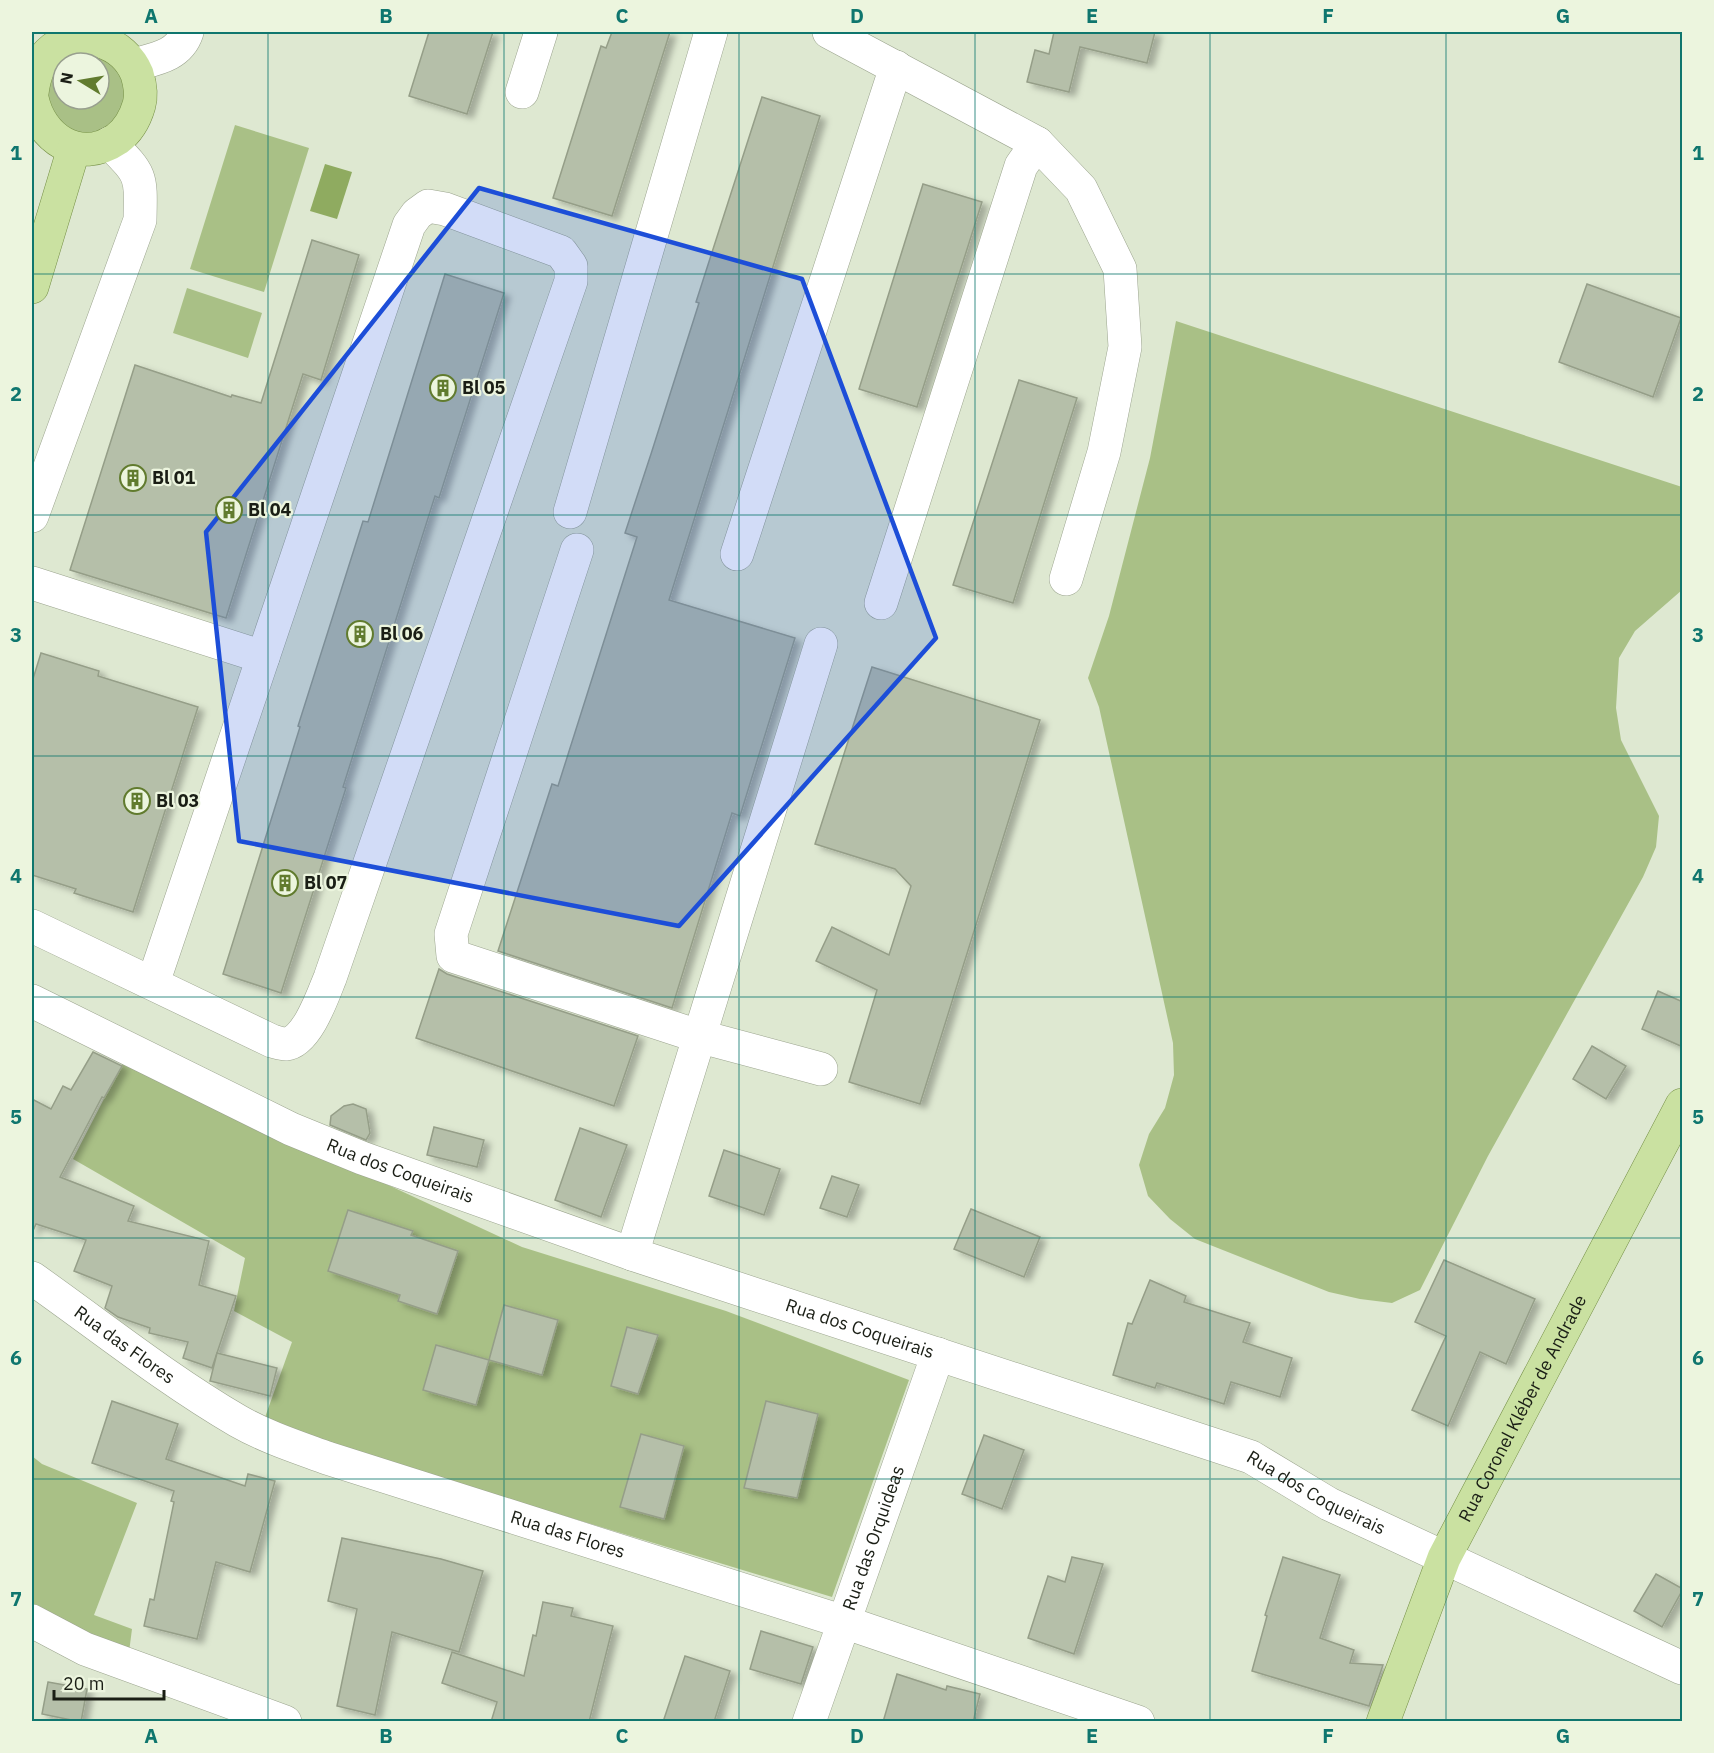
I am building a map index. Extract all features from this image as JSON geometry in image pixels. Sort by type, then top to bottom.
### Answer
[{"type":"main road","points":[[108,37],[133,65],[140,82],[141,100],[135,117],[125,133],[110,143],[93,148],[74,148],[58,141],[44,129],[32,106],[33,78],[41,61],[54,48],[70,41],[108,37]]},
{"type":"main road","points":[[32,288],[74,148]]},
{"type":"main road","name":"Rua Coronel Kléber de Andrade","points":[[1383,1722],[1444,1558],[1683,1105]]},
{"type":"street","points":[[133,65],[170,54],[184,40],[187,32]]},
{"type":"street","points":[[522,92],[541,32]]},
{"type":"street","points":[[570,512],[711,32]]},
{"type":"street","points":[[829,32],[1037,143],[1081,189],[1120,269],[1125,347],[1104,452],[1066,579]]},
{"type":"street","points":[[737,555],[896,67]]},
{"type":"street","points":[[32,516],[140,220],[141,186],[136,170],[110,143]]},
{"type":"street","points":[[880,603],[1021,166],[1037,143]]},
{"type":"street","points":[[32,926],[153,984],[272,1041],[287,1044],[297,1040],[308,1027],[330,978],[572,281],[571,266],[561,252],[445,209],[428,206],[417,214],[409,225],[153,984]]},
{"type":"street","points":[[578,550],[451,934],[453,956],[698,1036],[821,1069]]},
{"type":"street","points":[[32,583],[263,657]]},
{"type":"street","points":[[632,1254],[821,644]]},
{"type":"street","name":"Rua dos Coqueirais","points":[[32,1001],[291,1129],[362,1158],[632,1254],[1251,1457],[1329,1503],[1683,1668]]},
{"type":"street","name":"Rua das Flores","points":[[32,1278],[192,1392],[239,1422],[276,1440],[844,1622],[1138,1722]]},
{"type":"street","name":"Rua das Orquideas","points":[[808,1722],[938,1354]]},
{"type":"street","points":[[32,1621],[85,1649],[285,1722]]},
{"type":"highlighted area","points":[[479,188],[802,279],[936,638],[679,926],[239,841],[206,532]]},
{"type":"shaded area","points":[[111,62],[124,76],[126,103],[110,127],[84,135],[58,126],[52,111],[111,111]]},
{"type":"shaded area","points":[[51,72],[51,108],[44,89]]},
{"type":"shaded area","points":[[235,125],[309,148],[264,292],[190,269]]},
{"type":"shaded area","points":[[325,164],[352,172],[337,219],[310,211]]},
{"type":"shaded area","points":[[187,288],[262,313],[248,358],[173,333]]},
{"type":"shaded area","points":[[1176,321],[1682,487],[1682,590],[1635,631],[1619,658],[1616,708],[1621,740],[1659,816],[1656,847],[1643,877],[1488,1156],[1420,1290],[1392,1303],[1329,1292],[1195,1239],[1170,1219],[1148,1196],[1139,1165],[1149,1134],[1165,1108],[1174,1075],[1173,1043],[1099,707],[1088,678],[1109,616],[1150,458]]},
{"type":"shaded area","points":[[123,1062],[522,1247],[726,1311],[909,1380],[832,1597],[380,1460],[264,1420],[292,1342],[234,1311],[245,1258],[73,1159]]},
{"type":"shaded area","points":[[32,1456],[42,1464],[137,1503],[94,1615],[132,1629],[128,1660],[32,1613]]},
{"type":"building","points":[[429,32],[493,32],[467,114],[409,96]]},
{"type":"building","points":[[612,32],[670,32],[612,216],[553,198],[601,46],[606,48]]},
{"type":"building","points":[[1054,32],[1155,32],[1147,63],[1080,47],[1069,92],[1027,82],[1035,50],[1049,54]]},
{"type":"building","points":[[762,97],[820,116],[669,600],[795,638],[740,816],[732,813],[672,1008],[498,951],[552,784],[558,786],[637,537],[625,533]]},
{"type":"building","points":[[923,184],[982,202],[917,407],[859,389]]},
{"type":"building","points":[[312,240],[359,255],[321,380],[303,374],[226,618],[70,570],[135,365],[231,397],[232,395],[261,403]]},
{"type":"building","points":[[445,274],[504,293],[439,498],[435,496],[281,993],[223,974],[363,521],[368,522]]},
{"type":"building","points":[[1587,284],[1681,318],[1653,397],[1559,362]]},
{"type":"building","points":[[1019,380],[1077,398],[1013,603],[953,585]]},
{"type":"building","points":[[41,653],[99,671],[98,676],[198,707],[133,912],[74,893],[76,889],[32,875],[32,682]]},
{"type":"building","points":[[872,667],[1040,720],[920,1104],[849,1082],[877,990],[816,961],[832,927],[889,955],[911,886],[895,869],[815,844]]},
{"type":"building","points":[[439,969],[447,974],[638,1036],[614,1106],[416,1038]]},
{"type":"building","points":[[1658,991],[1683,1002],[1683,1047],[1642,1029]]},
{"type":"building","points":[[1592,1046],[1626,1066],[1606,1099],[1573,1079]]},
{"type":"building","points":[[93,1052],[122,1066],[104,1098],[102,1097],[60,1177],[134,1206],[128,1221],[209,1241],[199,1285],[236,1296],[212,1368],[183,1358],[188,1342],[149,1333],[150,1328],[118,1317],[105,1308],[112,1286],[74,1271],[86,1240],[36,1224],[32,1233],[32,1099],[51,1109],[63,1086],[71,1090]]},
{"type":"building","points":[[353,1104],[366,1109],[370,1133],[366,1140],[330,1125],[331,1116],[344,1106]]},
{"type":"building","points":[[434,1127],[484,1140],[477,1167],[427,1155]]},
{"type":"building","points":[[580,1128],[627,1145],[601,1217],[555,1200]]},
{"type":"building","points":[[724,1150],[780,1169],[764,1215],[709,1196]]},
{"type":"building","points":[[832,1176],[859,1185],[847,1217],[820,1208]]},
{"type":"building","points":[[971,1209],[1040,1237],[1024,1277],[954,1249]]},
{"type":"building","points":[[348,1210],[413,1231],[411,1235],[458,1251],[437,1314],[398,1301],[400,1295],[328,1271]]},
{"type":"building","points":[[1444,1260],[1535,1299],[1506,1364],[1480,1352],[1448,1426],[1412,1410],[1446,1336],[1415,1322]]},
{"type":"building","points":[[1150,1280],[1186,1296],[1184,1302],[1250,1323],[1243,1342],[1292,1358],[1280,1397],[1231,1382],[1224,1404],[1157,1383],[1155,1388],[1113,1375],[1128,1323],[1132,1324]]},
{"type":"building","points":[[504,1305],[558,1320],[542,1375],[489,1360]]},
{"type":"building","points":[[627,1327],[658,1335],[638,1394],[611,1386]]},
{"type":"building","points":[[436,1345],[489,1360],[476,1405],[423,1390]]},
{"type":"building","points":[[217,1353],[277,1368],[270,1396],[210,1381]]},
{"type":"building","points":[[112,1401],[178,1424],[166,1459],[245,1486],[248,1474],[275,1481],[250,1572],[216,1562],[197,1639],[144,1626],[150,1599],[154,1600],[174,1502],[171,1501],[174,1491],[92,1463]]},
{"type":"building","points":[[766,1401],[818,1414],[797,1498],[744,1488]]},
{"type":"building","points":[[641,1434],[684,1446],[664,1519],[620,1507]]},
{"type":"building","points":[[984,1435],[1024,1450],[1002,1509],[962,1494]]},
{"type":"building","points":[[342,1538],[441,1559],[483,1571],[459,1652],[392,1632],[375,1715],[337,1706],[357,1609],[328,1601]]},
{"type":"building","points":[[1072,1557],[1103,1564],[1074,1654],[1028,1638],[1048,1576],[1065,1582]]},
{"type":"building","points":[[1283,1557],[1340,1575],[1320,1638],[1354,1650],[1350,1663],[1383,1665],[1369,1706],[1252,1671],[1267,1616],[1265,1615]]},
{"type":"building","points":[[1656,1574],[1683,1589],[1662,1627],[1634,1611]]},
{"type":"building","points":[[543,1602],[573,1608],[571,1616],[613,1626],[589,1722],[491,1722],[497,1702],[442,1683],[452,1652],[524,1676]]},
{"type":"building","points":[[761,1631],[813,1647],[801,1684],[750,1669]]},
{"type":"building","points":[[685,1656],[730,1671],[714,1722],[663,1722]]},
{"type":"building","points":[[897,1674],[946,1690],[947,1686],[980,1694],[973,1722],[883,1722]]},
{"type":"building","points":[[48,1682],[87,1689],[81,1722],[42,1714]]},
{"type":"place","name":"Bl 05","points":[[443,388]]},
{"type":"place","name":"Bl 01","points":[[133,478]]},
{"type":"place","name":"Bl 04","points":[[229,510]]},
{"type":"place","name":"Bl 06","points":[[360,634]]},
{"type":"place","name":"Bl 03","points":[[137,801]]},
{"type":"place","name":"Bl 07","points":[[285,883]]}]
